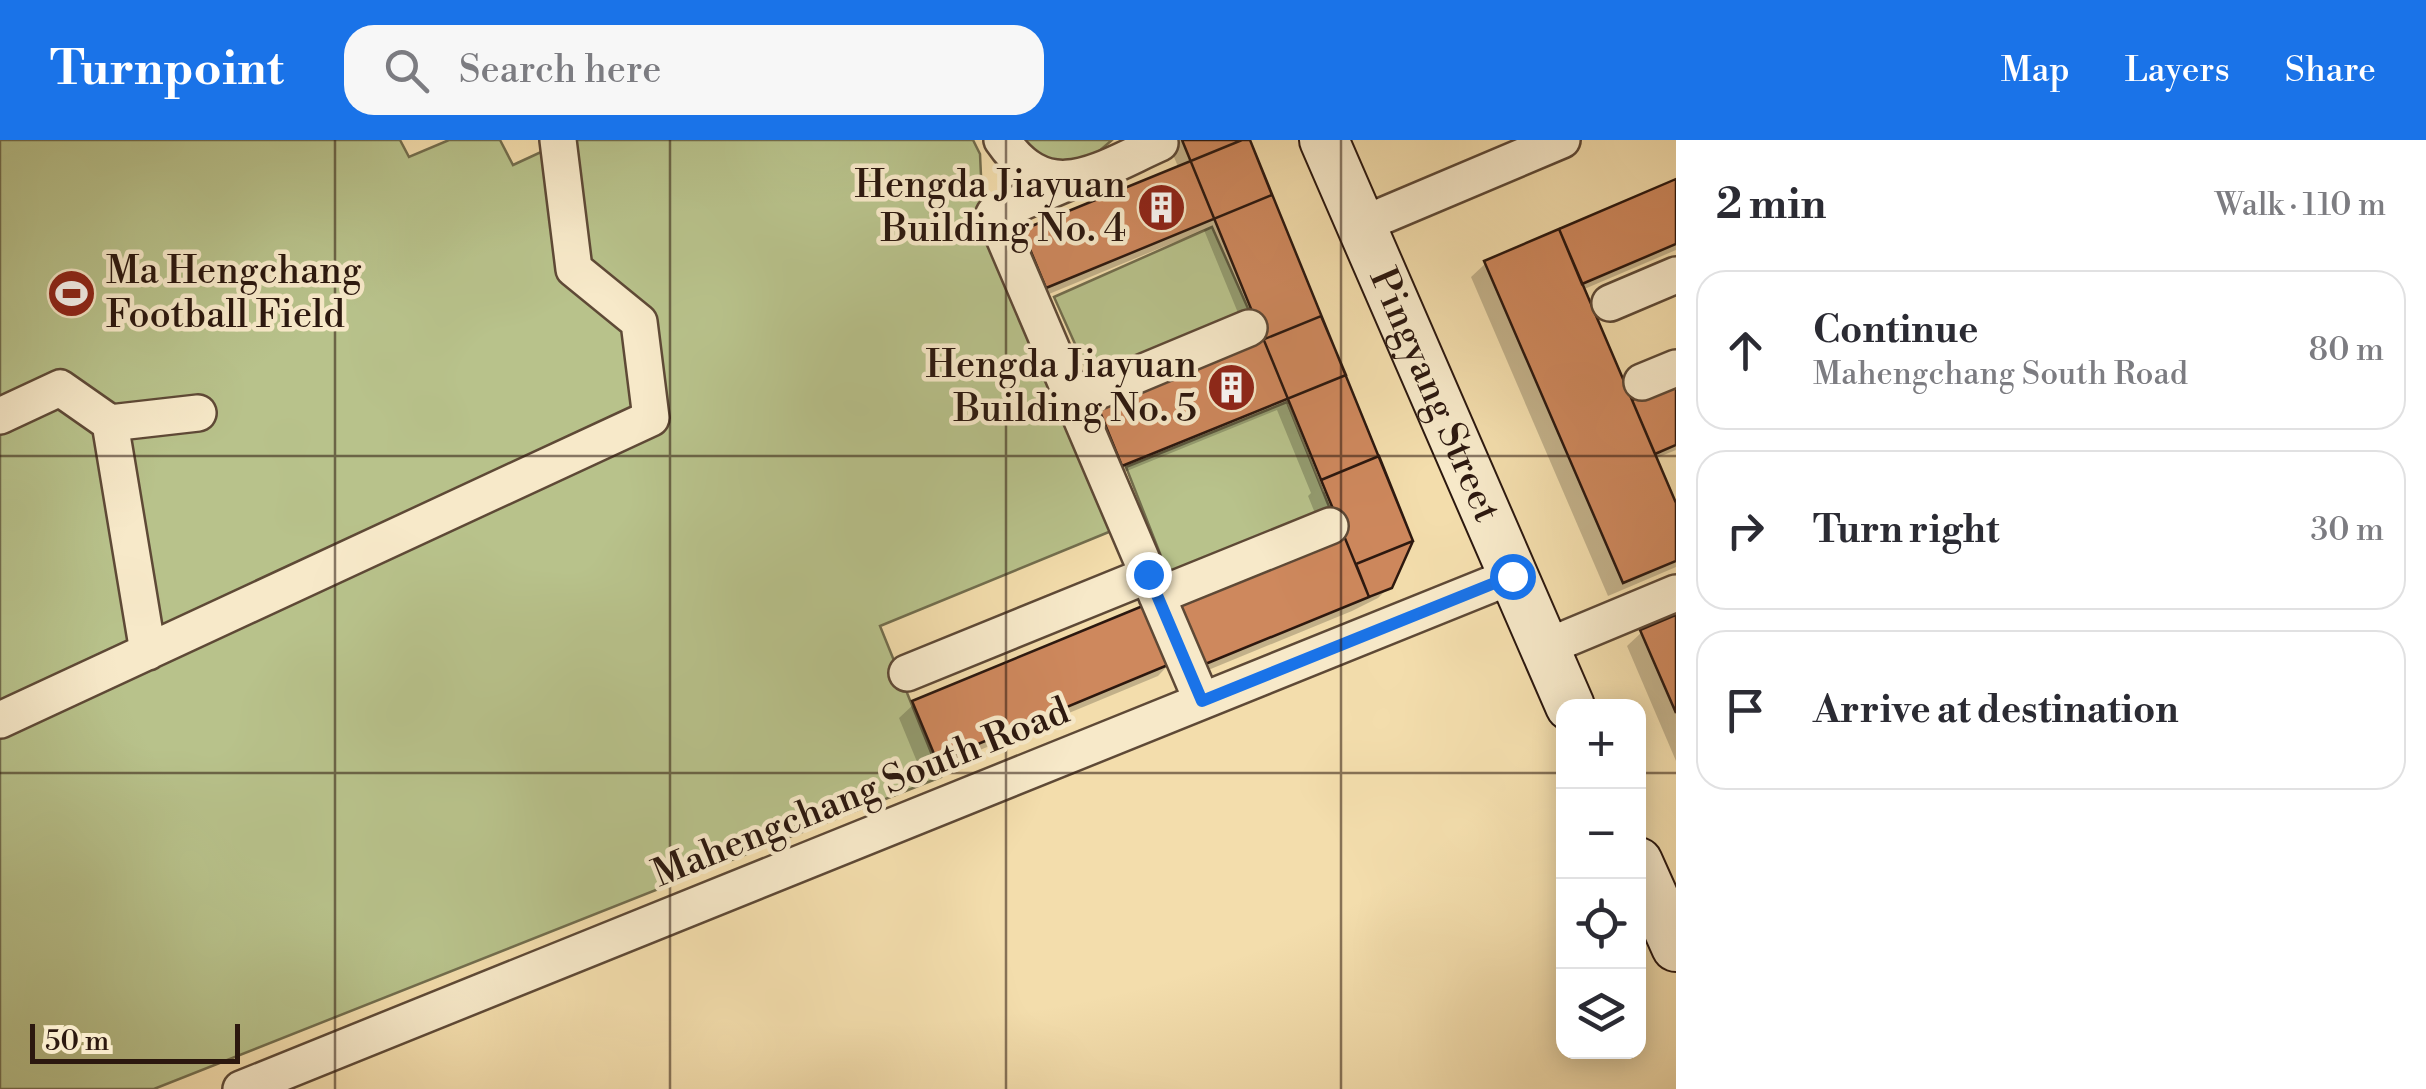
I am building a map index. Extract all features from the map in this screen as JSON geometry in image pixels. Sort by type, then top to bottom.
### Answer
[{"type":"main road","name":"Pingyang Street","points":[[1324,140],[1567,699]]},
{"type":"main road","points":[[1646,879],[1676,947]]},
{"type":"street","points":[[0,720],[651,418],[639,322],[574,270],[558,140]]},
{"type":"street","points":[[1002,140],[1014,157],[1032,171],[1053,178],[1076,179]]},
{"type":"street","points":[[1158,140],[1160,143],[994,214],[1202,701]]},
{"type":"street","points":[[1360,225],[1562,140]]},
{"type":"street","points":[[1610,303],[1676,274]]},
{"type":"street","points":[[1074,401],[1250,328]]},
{"type":"street","points":[[1642,382],[1676,368]]},
{"type":"street","points":[[0,416],[60,388],[110,423],[198,413]]},
{"type":"street","points":[[110,423],[148,652]]},
{"type":"street","points":[[907,674],[1330,526]]},
{"type":"street","name":"Mahengchang South Road","points":[[241,1089],[1512,576]]},
{"type":"street","points":[[1544,648],[1676,593]]},
{"type":"green space","points":[[0,140],[400,140],[409,157],[449,140],[500,140],[513,165],[567,140],[973,140],[980,154],[983,220],[1121,527],[880,626],[941,777],[154,1089],[0,1089]]},
{"type":"green space","points":[[1020,140],[1112,140],[1090,159],[1052,163]]},
{"type":"green space","points":[[1212,227],[1250,313],[1092,382],[1054,297]]},
{"type":"green space","points":[[1287,402],[1332,514],[1170,579],[1126,467]]},
{"type":"building","points":[[1182,140],[1250,140],[1413,541],[1392,588],[1369,597]]},
{"type":"building","name":"Hengda Jiayuan Building No. 4","points":[[1250,140],[1272,195],[1046,288],[1022,230]]},
{"type":"building","points":[[1676,179],[1676,244],[1582,284],[1559,229]]},
{"type":"building","points":[[1559,229],[1676,503],[1676,561],[1623,583],[1484,261]]},
{"type":"building","name":"Hengda Jiayuan Building No. 5","points":[[1321,316],[1346,375],[1122,466],[1098,407]]},
{"type":"building","points":[[1676,382],[1676,445],[1655,454],[1632,400]]},
{"type":"building","points":[[1379,456],[1413,541],[1356,564],[1369,597],[1198,667],[1174,605],[1344,535],[1321,480]]},
{"type":"building","points":[[1150,603],[1175,662],[937,761],[912,701]]},
{"type":"building","points":[[1676,615],[1676,713],[1640,630]]},
{"type":"place","name":"Hengda Jiayuan Building No. 4","points":[[1161,207]]},
{"type":"place","name":"Ma Hengchang Football Field","points":[[71,293]]},
{"type":"place","name":"Hengda Jiayuan Building No. 5","points":[[1232,387]]},
{"type":"route","points":[[1148,574],[1202,701],[1512,576]]}]
